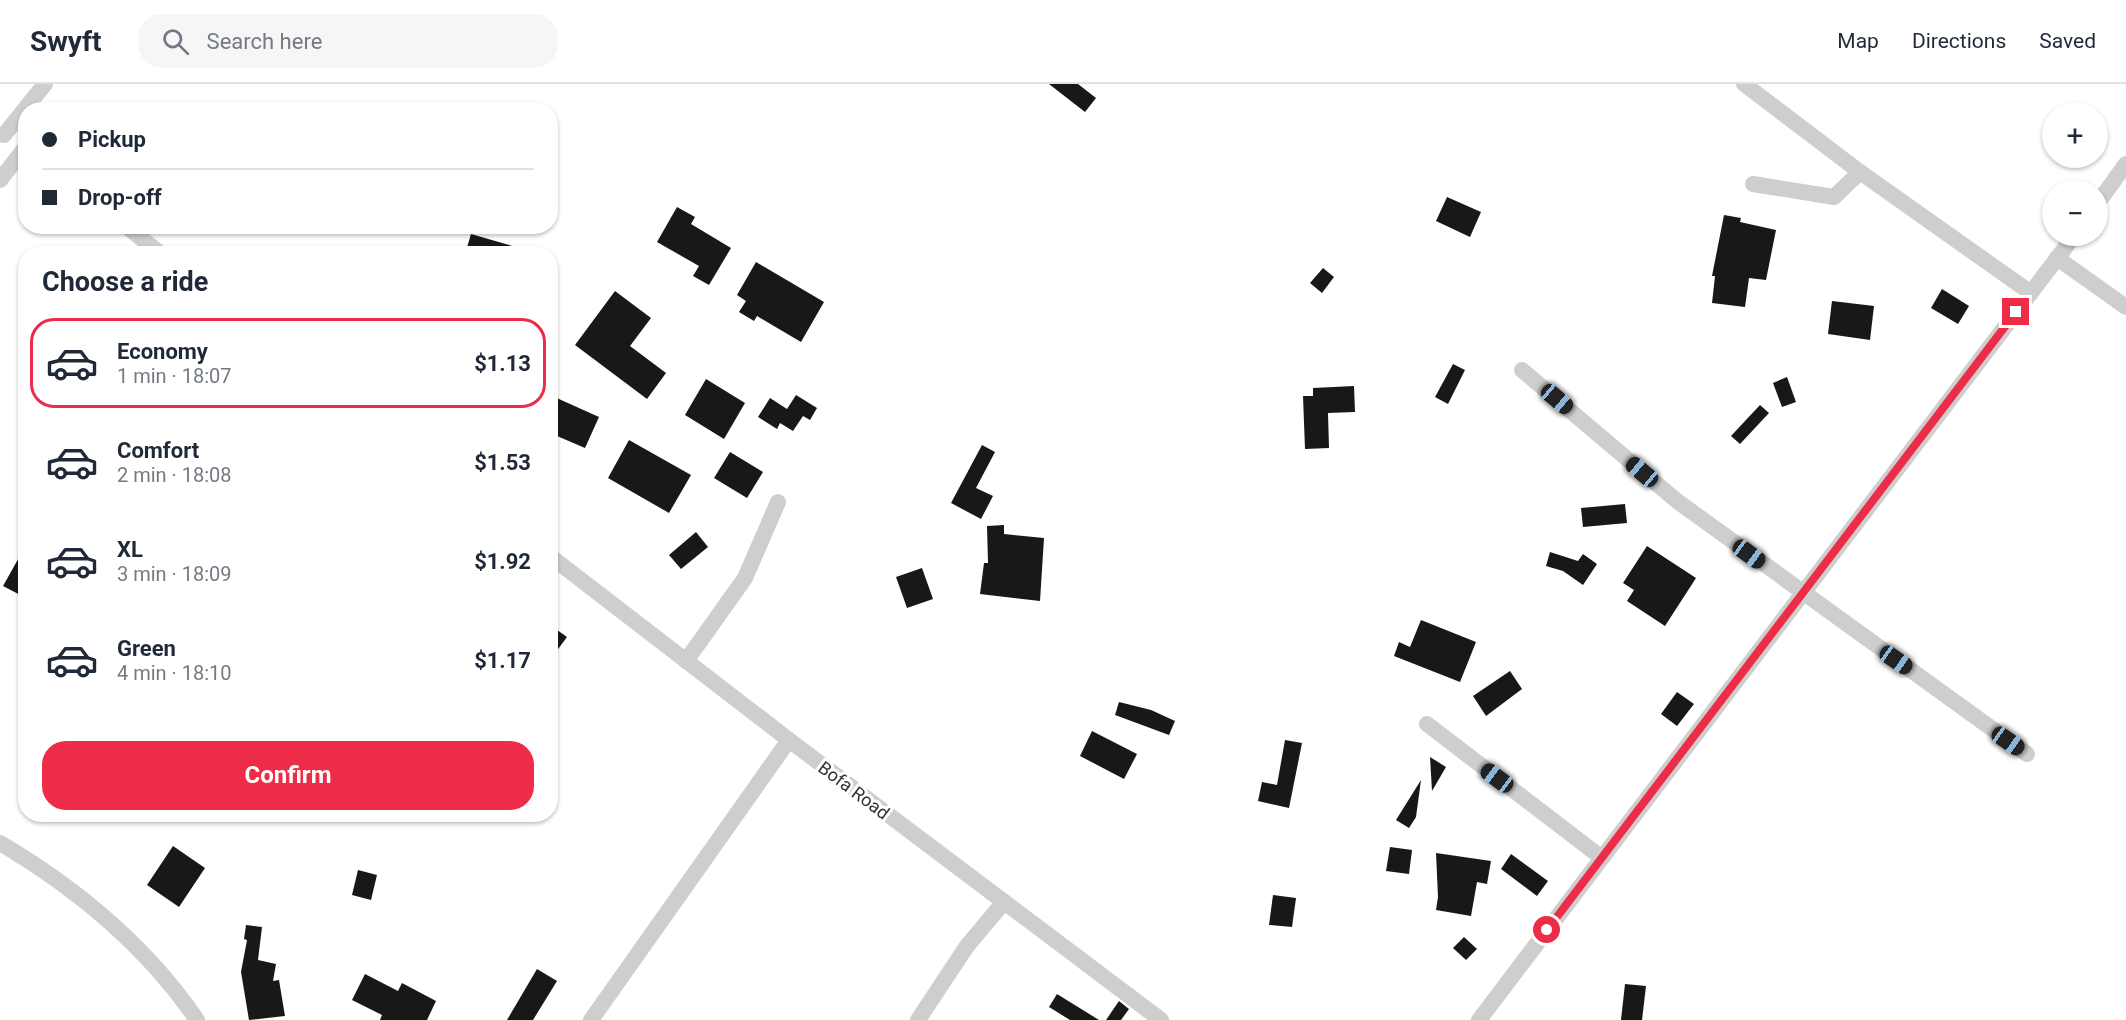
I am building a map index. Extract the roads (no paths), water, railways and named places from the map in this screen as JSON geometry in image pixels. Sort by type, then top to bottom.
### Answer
[{"type":"street","points":[[30,102],[45,84]]},
{"type":"street","points":[[1744,84],[1860,172],[2031,293]]},
{"type":"street","points":[[18,115],[2,134],[18,144]]},
{"type":"street","points":[[0,180],[18,158]]},
{"type":"street","points":[[2108,189],[2126,164]]},
{"type":"street","points":[[1753,184],[1834,197],[1860,172]]},
{"type":"street","points":[[136,234],[150,246]]},
{"type":"street","points":[[1479,1020],[2066,246]]},
{"type":"street","points":[[2057,258],[2126,307]]},
{"type":"street","points":[[1522,370],[1677,501],[2027,754]]},
{"type":"street","points":[[686,661],[745,578],[778,501]]},
{"type":"street","name":"Bofa Road","points":[[558,562],[789,740],[1161,1020]]},
{"type":"street","points":[[1427,724],[1602,858]]},
{"type":"street","points":[[591,1020],[666,911],[763,780],[789,740]]},
{"type":"street","points":[[0,843],[38,867],[120,932],[158,968],[197,1020]]},
{"type":"street","points":[[918,1020],[968,946],[1005,902]]}]
